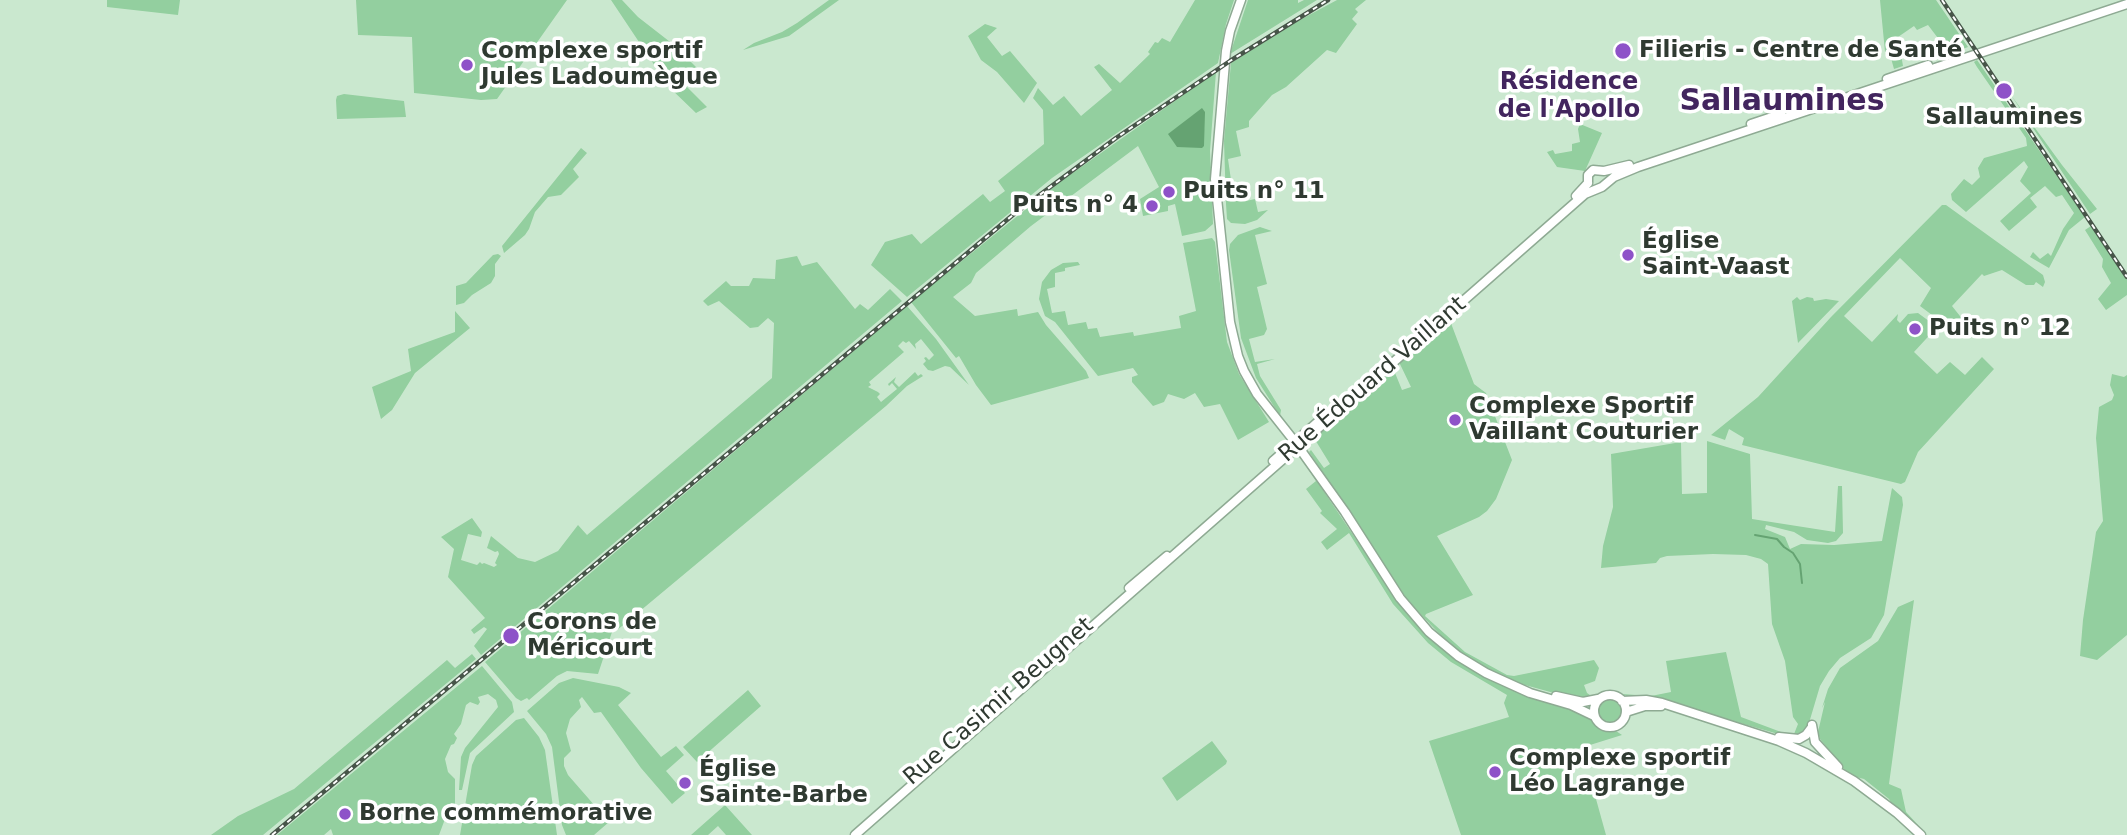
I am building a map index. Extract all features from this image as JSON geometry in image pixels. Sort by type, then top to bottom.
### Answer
[{"type":"main road","points":[[1241,0],[1226,51],[1215,179],[1233,340],[1251,384],[1297,444],[1351,520],[1400,598],[1421,623],[1458,656],[1474,666],[1512,685],[1594,716]]},
{"type":"main road","points":[[2126,2],[1638,167],[1606,182],[1602,187],[1596,188],[1588,183],[1587,178],[1591,171],[1604,171],[2126,2]]},
{"type":"main road","points":[[1604,171],[1606,182]]},
{"type":"main road","name":"Rue Édouard Vaillant","points":[[1152,572],[1588,183]]},
{"type":"main road","name":"Rue Édouard Vaillant","points":[[1297,444],[1576,202],[1596,188]]},
{"type":"main road","name":"Rue Casimir Beugnet","points":[[855,835],[1152,572]]},
{"type":"main road","name":"Rue Casimir Beugnet","points":[[848,835],[1152,572]]},
{"type":"main road","points":[[1512,685],[1583,702],[1614,695],[1622,701],[1626,712]]},
{"type":"main road","points":[[1600,699],[1593,709],[1594,716],[1602,726],[1612,728],[1620,724],[1626,712],[1645,706],[1671,707]]},
{"type":"main road","points":[[1622,701],[1646,700],[1662,703],[1769,737],[1806,753],[1842,773],[1921,835]]},
{"type":"main road","points":[[1769,737],[1799,739],[1806,735],[1812,725],[1815,742],[1842,773]]},
{"type":"main road","points":[[1881,801],[1914,835]]},
{"type":"shaded area","points":[[107,0],[180,0],[178,15],[107,7]]},
{"type":"shaded area","name":"Complexe sportif Jules Ladoumègue","points":[[356,0],[567,0],[497,99],[481,100],[414,93],[412,37],[358,35]]},
{"type":"shaded area","points":[[611,0],[622,0],[702,73],[686,86],[707,107],[696,113],[669,87]]},
{"type":"shaded area","points":[[829,0],[839,0],[789,36],[743,50],[782,32]]},
{"type":"shaded area","points":[[1195,0],[1234,0],[1218,63],[1052,178],[907,297],[871,265],[885,242],[912,234],[921,244],[983,194],[990,202],[1005,191],[998,181],[1044,144],[1043,110],[1033,98],[1038,88],[1053,105],[1064,96],[1081,116],[1112,90],[1094,67],[1099,64],[1120,83],[1150,54],[1148,52],[1155,42],[1158,43],[1162,38],[1170,42]]},
{"type":"shaded area","points":[[1248,0],[1298,0],[1298,3],[1317,0],[1230,54]]},
{"type":"shaded area","points":[[1337,0],[1366,0],[1355,9],[1358,12],[1352,19],[1357,24],[1336,53],[1327,50],[1286,87],[1272,95],[1249,121],[1249,127],[1236,131],[1241,156],[1228,159],[1232,187],[1242,184],[1246,201],[1255,199],[1258,212],[1268,210],[1257,220],[1245,224],[1231,223],[1227,219],[1224,141],[1231,63]]},
{"type":"shaded area","points":[[1880,0],[1936,0],[1968,47],[1950,54],[1928,25],[1917,30],[1914,26],[1898,37],[1903,66],[1894,69],[1889,51],[1885,52]]},
{"type":"shaded area","points":[[985,24],[997,28],[987,37],[1002,56],[1010,51],[1037,83],[1024,103],[997,72],[981,60],[968,36]]},
{"type":"shaded area","points":[[1977,60],[2085,217],[2069,230],[2049,268],[2030,257],[2033,252],[2040,259],[2048,253],[2051,256],[2063,229],[2074,213],[2062,195],[2056,197],[2045,186],[2030,198],[2037,207],[2009,231],[2000,221],[2031,193],[2020,181],[2028,167],[2024,161],[1966,212],[1952,200],[1951,194],[1964,179],[1972,185],[1980,177],[1978,168],[1984,158],[2027,146],[2026,138],[1974,62]]},
{"type":"shaded area","points":[[1216,72],[1210,151],[1213,224],[1205,231],[1182,236],[1175,204],[1168,206],[1168,211],[1143,216],[1140,199],[1159,187],[1138,146],[1031,226],[976,273],[971,283],[953,297],[975,316],[1017,309],[1018,316],[1038,312],[1089,378],[991,405],[959,356],[956,358],[911,302],[1057,184]]},
{"type":"shaded area","points":[[344,94],[404,101],[406,117],[337,119],[337,96]]},
{"type":"shaded area","points":[[2011,95],[2097,209],[2090,214]]},
{"type":"shaded area","points":[[1202,108],[1205,112],[1204,146],[1177,147],[1168,134]]},
{"type":"shaded area","points":[[1580,124],[1602,133],[1585,171],[1557,167],[1547,152],[1553,150],[1555,154],[1572,151],[1572,144],[1580,142]]},
{"type":"shaded area","points":[[581,148],[587,153],[573,169],[579,177],[561,195],[548,197],[535,212],[525,235],[504,253],[502,246]]},
{"type":"shaded area","points":[[1942,205],[1946,205],[2043,275],[2045,282],[2043,287],[2036,282],[2034,285],[2026,285],[2002,270],[1984,276],[1982,274],[1952,306],[1975,335],[1966,328],[1936,318],[1920,306],[1931,288],[1900,258],[1844,316],[1872,342],[1898,314],[1897,320],[1900,323],[1908,314],[1918,313],[1937,327],[1914,352],[1937,374],[1950,362],[1965,375],[1982,357],[1994,369],[1918,452],[1905,482],[1901,484],[1742,445],[1744,438],[1729,429],[1725,440],[1711,435],[1758,397],[1831,317]]},
{"type":"shaded area","points":[[2091,226],[2127,280],[2127,295],[2106,310],[2098,299],[2111,283],[2102,267],[2103,259],[2085,230]]},
{"type":"shaded area","points":[[1260,227],[1272,231],[1255,235],[1267,284],[1257,287],[1267,329],[1264,335],[1249,339],[1255,362],[1275,359],[1257,364],[1260,376],[1281,410],[1280,416],[1256,378],[1241,338],[1229,250],[1230,244],[1238,235]]},
{"type":"shaded area","points":[[1212,238],[1215,242],[1227,342],[1239,374],[1269,422],[1238,440],[1220,404],[1204,407],[1195,393],[1184,399],[1168,394],[1164,402],[1153,406],[1132,382],[1132,377],[1138,375],[1133,368],[1098,376],[1055,322],[1045,316],[1039,299],[1042,282],[1051,270],[1063,263],[1078,262],[1080,265],[1055,273],[1055,287],[1047,289],[1052,313],[1065,311],[1068,325],[1086,322],[1088,329],[1097,328],[1100,337],[1133,332],[1134,336],[1181,328],[1179,316],[1196,311],[1183,243]]},
{"type":"shaded area","points":[[493,255],[501,256],[495,264],[495,276],[491,283],[464,303],[456,305],[456,286],[466,283]]},
{"type":"shaded area","points":[[797,256],[802,266],[817,262],[855,309],[860,304],[868,310],[890,289],[902,301],[481,655],[474,646],[487,629],[484,627],[474,634],[471,630],[485,618],[448,577],[454,549],[441,537],[472,518],[482,532],[481,537],[468,534],[461,560],[494,567],[499,554],[498,551],[487,548],[491,536],[518,558],[535,562],[558,551],[578,525],[587,535],[772,378],[774,323],[768,318],[758,327],[750,328],[719,301],[708,306],[703,301],[726,281],[731,286],[749,286],[753,278],[775,279],[776,260]]},
{"type":"shaded area","points":[[1797,297],[1800,300],[1807,297],[1813,298],[1814,301],[1839,301],[1798,343],[1792,301]]},
{"type":"shaded area","points":[[907,306],[936,339],[969,385],[950,367],[928,370],[923,364],[926,361],[924,358],[929,360],[934,355],[921,339],[915,344],[916,349],[909,341],[903,341],[898,346],[904,352],[869,382],[871,385],[868,387],[880,394],[877,397],[881,402],[897,389],[892,383],[889,386],[888,384],[896,377],[894,382],[899,387],[915,372],[918,376],[923,376],[907,386],[616,631],[613,629],[598,674],[567,671],[529,700],[527,698],[521,701],[516,698],[485,662]]},
{"type":"shaded area","points":[[455,311],[470,328],[415,373],[392,410],[381,419],[372,387],[411,371],[408,349],[455,332]]},
{"type":"shaded area","points":[[1449,318],[1474,384],[1486,393],[1512,460],[1496,499],[1487,511],[1437,536],[1473,595],[1425,616],[1465,652],[1507,675],[1514,676],[1594,660],[1599,668],[1595,681],[1584,685],[1587,693],[1593,697],[1572,698],[1514,682],[1486,669],[1451,646],[1408,601],[1309,452],[1311,450],[1324,468],[1330,464],[1314,438],[1393,368],[1402,390],[1411,387],[1399,362]]},
{"type":"shaded area","points":[[2112,374],[2124,377],[2127,375],[2127,635],[2097,660],[2080,656],[2096,532],[2103,521],[2096,438],[2099,407],[2112,400],[2114,395],[2110,385]]},
{"type":"shaded area","points":[[1707,441],[1750,454],[1752,519],[1835,532],[1838,486],[1842,486],[1843,533],[1836,541],[1828,543],[1807,540],[1794,532],[1766,525],[1765,529],[1785,537],[1790,549],[1801,544],[1834,545],[1882,541],[1892,488],[1902,497],[1903,505],[1884,615],[1871,638],[1840,658],[1829,671],[1820,686],[1806,733],[1792,738],[1657,699],[1631,698],[1622,694],[1651,696],[1671,692],[1666,661],[1726,652],[1741,717],[1794,734],[1798,724],[1793,717],[1785,661],[1772,624],[1768,564],[1746,555],[1713,554],[1667,556],[1656,563],[1601,568],[1603,546],[1613,507],[1611,454],[1681,442],[1682,494],[1707,493]]},
{"type":"shaded area","name":"Complexe sportif Léo Lagrange","points":[[1300,456],[1401,606],[1446,652],[1500,685],[1570,708],[1590,717],[1603,730],[1616,731],[1622,735],[1558,755],[1568,786],[1591,781],[1606,835],[1461,835],[1429,741],[1509,717],[1504,703],[1507,695],[1451,662],[1428,643],[1393,604],[1349,533],[1327,550],[1321,542],[1337,529],[1320,513],[1322,511],[1306,489],[1316,481]]},
{"type":"shaded area","points":[[1914,600],[1889,784],[1901,789],[1906,812],[1919,826],[1902,811],[1894,808],[1889,799],[1864,779],[1852,776],[1828,755],[1830,751],[1818,732],[1828,689],[1840,668],[1878,641],[1898,607]]},
{"type":"shaded area","points":[[472,654],[476,659],[263,835],[211,835],[238,816],[294,789],[447,660],[455,668]]},
{"type":"shaded area","points":[[482,666],[512,702],[514,712],[470,753],[462,790],[459,790],[461,757],[465,748],[498,707],[496,700],[488,694],[478,697],[478,705],[470,702],[466,705],[461,724],[454,734],[457,738],[445,759],[448,772],[455,779],[455,804],[451,803],[439,835],[333,835],[331,829],[324,835],[277,835]]},
{"type":"shaded area","points":[[573,678],[619,687],[631,693],[618,705],[661,757],[676,746],[684,755],[666,771],[685,793],[672,804],[641,768],[601,712],[594,713],[582,697],[579,700],[581,707],[570,719],[566,733],[571,751],[564,758],[564,766],[568,775],[609,822],[594,835],[566,835],[562,825],[552,747],[546,734],[527,711],[559,683]]},
{"type":"shaded area","points":[[748,690],[761,706],[697,762],[683,747]]},
{"type":"shaded area","points":[[1610,698],[1619,702],[1623,711],[1619,720],[1610,724],[1601,720],[1597,711],[1601,702]]},
{"type":"shaded area","points":[[524,718],[539,737],[545,750],[557,835],[460,835],[472,765],[476,756],[516,720]]},
{"type":"shaded area","points":[[1212,741],[1227,761],[1226,764],[1177,801],[1162,778]]},
{"type":"shaded area","points":[[725,805],[752,835],[726,835],[718,826],[708,835],[691,835]]},
{"type":"waterway","points":[[1755,535],[1777,539],[1793,553],[1800,564],[1802,583]]},
{"type":"railway","points":[[272,835],[1014,214],[1116,138],[1230,61],[1328,0]]},
{"type":"railway","points":[[1942,0],[2127,277]]},
{"type":"place","name":"Filieris - Centre de Santé","points":[[1623,51]]},
{"type":"place","name":"Complexe sportif Jules Ladoumègue","points":[[467,65]]},
{"type":"place","name":"Sallaumines","points":[[2004,91]]},
{"type":"place","name":"Puits n° 11","points":[[1169,192]]},
{"type":"place","name":"Puits n° 4","points":[[1152,206]]},
{"type":"place","name":"Église Saint-Vaast","points":[[1628,255]]},
{"type":"place","name":"Puits n° 12","points":[[1915,329]]},
{"type":"place","name":"Complexe Sportif Vaillant Couturier","points":[[1455,420]]},
{"type":"place","name":"Corons de Méricourt","points":[[511,636]]},
{"type":"place","name":"Complexe sportif Léo Lagrange","points":[[1495,772]]},
{"type":"place","name":"Église Sainte-Barbe","points":[[685,783]]},
{"type":"place","name":"Borne commémorative","points":[[345,814]]},
{"type":"district","name":"Résidence de l'Apollo","points":[[1569,97]]},
{"type":"district","name":"Sallaumines","points":[[1782,102]]}]
